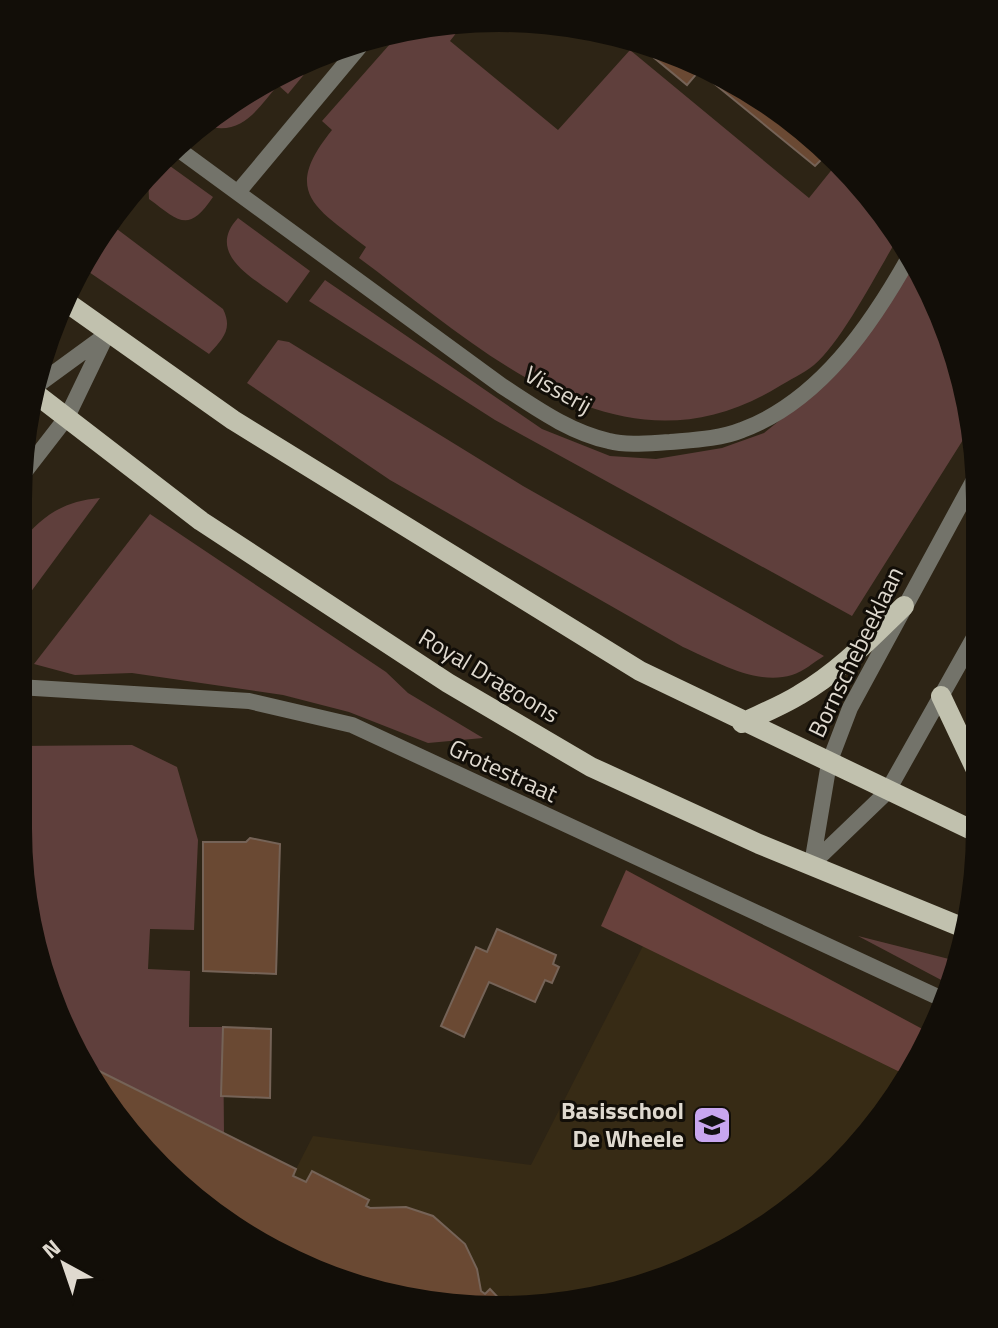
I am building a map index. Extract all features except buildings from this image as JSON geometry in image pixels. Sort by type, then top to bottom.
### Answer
[{"type":"main road","points":[[73,307],[233,420],[640,671],[742,723],[966,828]]},
{"type":"main road","name":"Royal Dragoons","points":[[43,399],[201,521],[448,683],[591,767],[956,925]]},
{"type":"main road","points":[[742,723],[799,695],[825,677],[855,654],[904,606]]},
{"type":"main road","points":[[941,696],[966,749]]},
{"type":"street","points":[[239,191],[351,56]]},
{"type":"street","name":"Visserij","points":[[185,154],[502,386],[556,422],[611,442],[695,440],[742,430],[783,406],[825,378],[904,267]]},
{"type":"street","points":[[48,378],[107,334]]},
{"type":"street","points":[[34,460],[67,417],[107,334]]},
{"type":"street","name":"Bornschebeeklaan","points":[[812,864],[829,763],[850,708],[966,494]]},
{"type":"street","points":[[812,864],[887,792],[966,652]]},
{"type":"street","name":"Grotestraat","points":[[32,688],[249,701],[352,725],[935,996]]},
{"type":"shaded area","points":[[455,34],[450,41],[558,130],[629,51],[809,198],[831,171],[850,191],[892,248],[848,322],[825,354],[810,368],[778,387],[719,413],[663,421],[608,413],[555,393],[504,364],[359,258],[366,247],[319,209],[307,184],[309,169],[317,151],[332,130],[322,121],[389,46]]},
{"type":"shaded area","points":[[304,75],[288,94],[280,87]]},
{"type":"shaded area","points":[[273,91],[255,112],[238,125],[217,128]]},
{"type":"shaded area","points":[[171,167],[213,197],[190,220],[176,218],[149,199],[149,190]]},
{"type":"shaded area","points":[[238,218],[310,271],[287,303],[250,276],[231,256],[227,244],[229,232]]},
{"type":"shaded area","points":[[118,230],[223,309],[227,328],[209,354],[91,273]]},
{"type":"shaded area","points":[[902,265],[918,292],[941,349],[962,441],[852,616],[495,420],[309,301],[325,280],[542,429],[610,456],[656,459],[722,448],[764,433],[832,378]]},
{"type":"shaded area","points":[[278,340],[289,342],[523,486],[824,656],[796,674],[778,678],[750,675],[722,665],[683,647],[390,480],[247,383]]},
{"type":"shaded area","points":[[100,498],[32,590],[32,529],[64,506]]},
{"type":"shaded area","points":[[150,514],[386,672],[408,693],[483,738],[428,743],[349,712],[283,695],[132,673],[75,675],[34,664]]},
{"type":"shaded area","points":[[132,745],[177,767],[198,840],[194,930],[150,929],[148,969],[190,971],[189,1027],[223,1027],[224,1134],[101,1072],[80,1036],[48,950],[36,890],[32,746]]},
{"type":"shaded area","points":[[626,870],[921,1028],[898,1071],[601,926]]},
{"type":"shaded area","points":[[858,936],[947,959],[941,980]]},
{"type":"shaded area","name":"Basisschool De Wheele","points":[[643,946],[898,1071],[850,1137],[807,1180],[758,1217],[706,1248],[649,1271],[590,1287],[499,1296],[438,1292],[378,1280],[320,1260],[265,1233],[215,1199],[169,1159],[129,1113],[101,1072],[296,1169],[313,1136],[531,1165]]},
{"type":"place","name":"Basisschool De Wheele","points":[[712,1125]]}]
